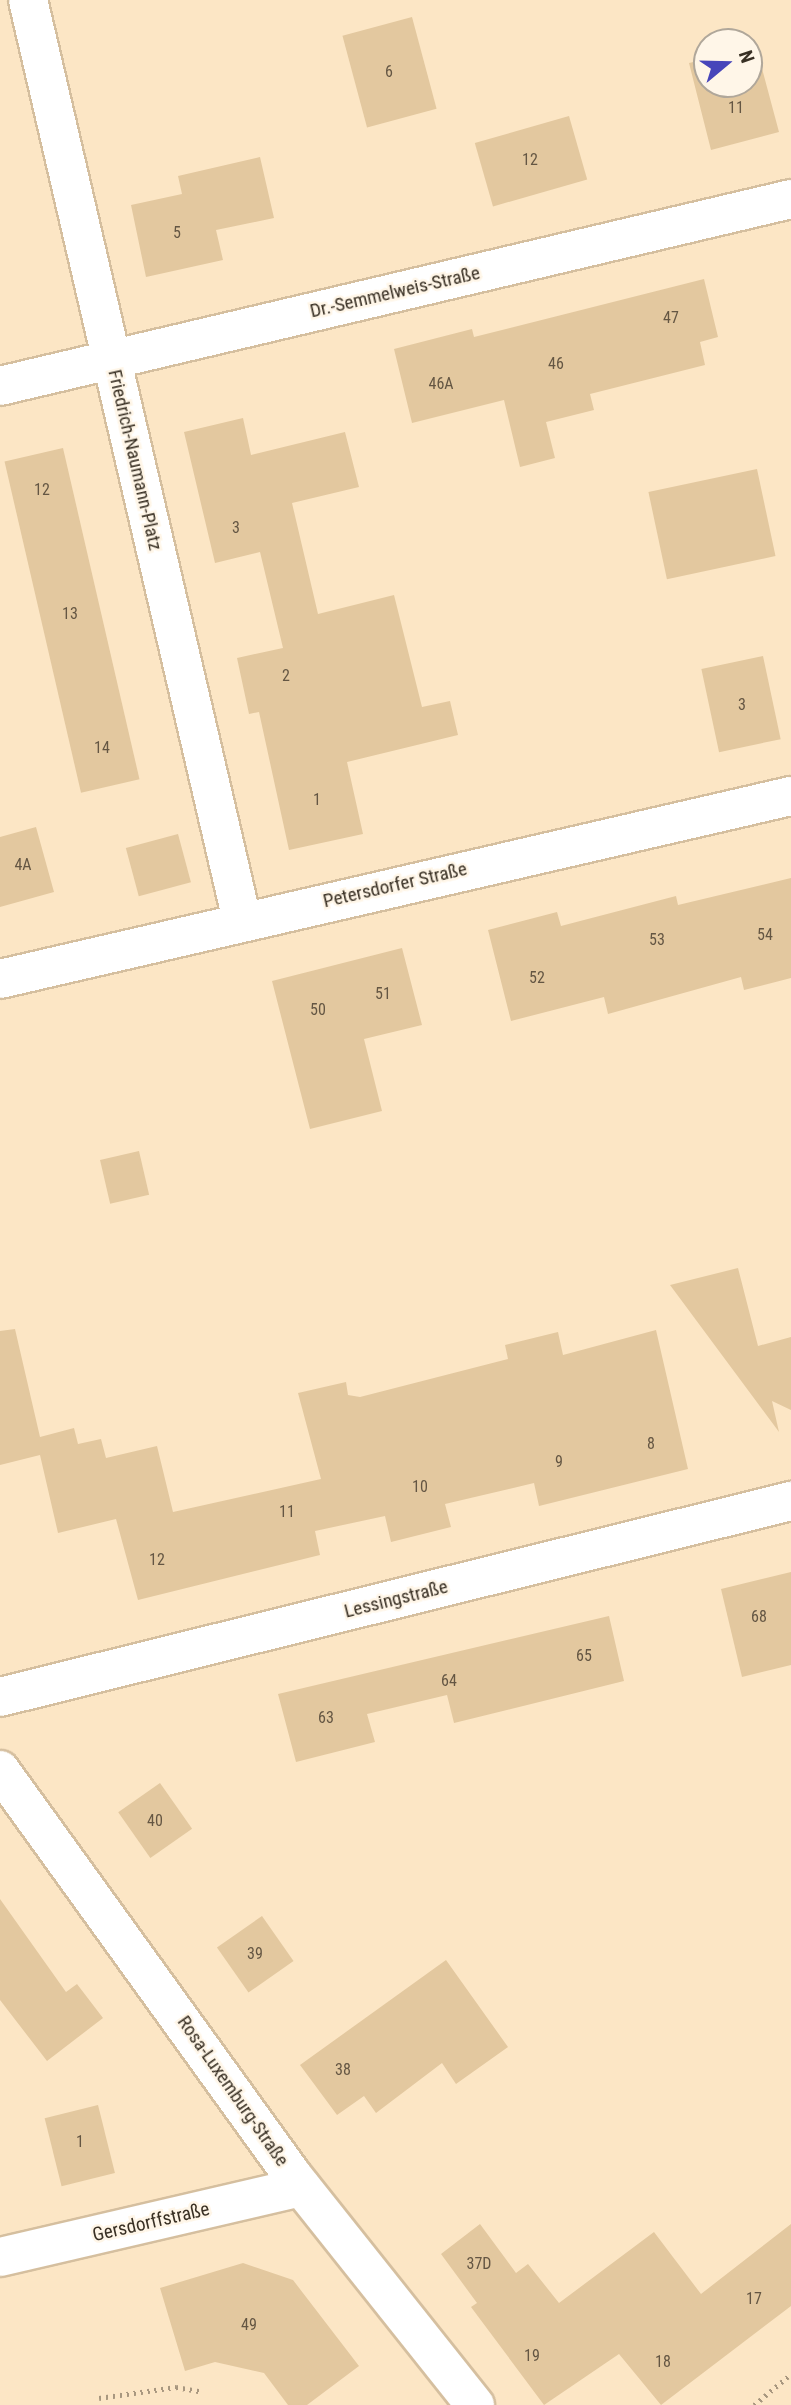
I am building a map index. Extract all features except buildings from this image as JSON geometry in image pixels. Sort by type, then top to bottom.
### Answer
[{"type":"street","name":"Friedrich-Naumann-Platz","points":[[28,0],[242,920]]},
{"type":"street","name":"Dr.-Semmelweis-Straße","points":[[0,386],[791,199]]},
{"type":"street","name":"Petersdorfer Straße","points":[[0,979],[242,920],[791,796]]},
{"type":"street","name":"Lessingstraße","points":[[0,1697],[791,1501]]},
{"type":"street","name":"Rosa-Luxemburg-Straße","points":[[0,1770],[301,2187],[475,2405]]},
{"type":"street","name":"Gersdorffstraße","points":[[0,2257],[301,2187]]},
{"type":"path","points":[[754,2405],[791,2374]]},
{"type":"path","points":[[99,2398],[176,2387],[203,2392]]}]
